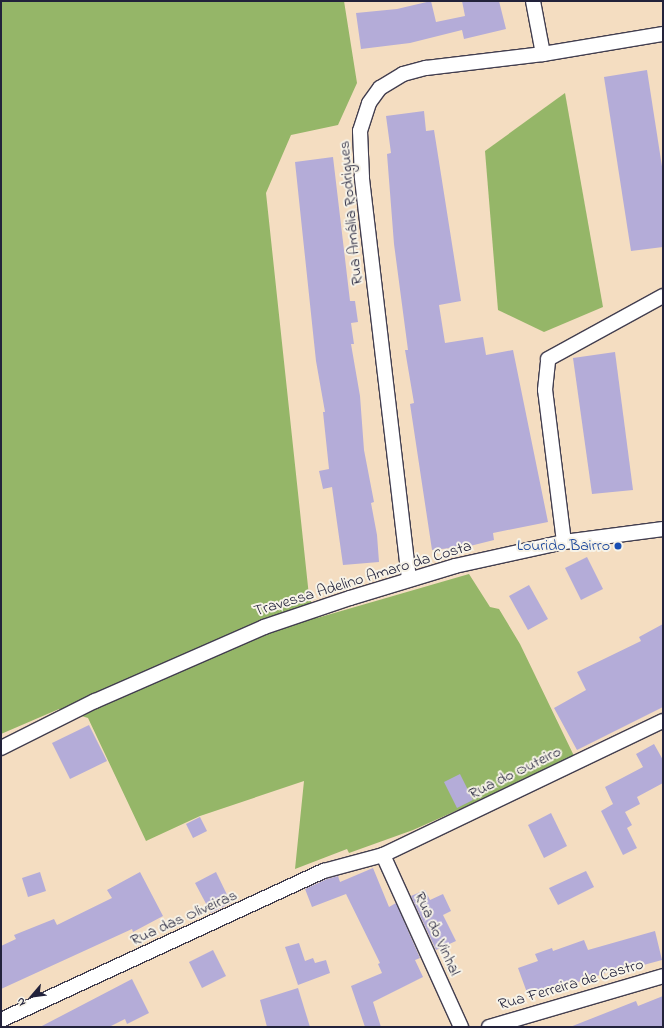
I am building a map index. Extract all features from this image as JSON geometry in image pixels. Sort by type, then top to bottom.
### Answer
[{"type":"street","points":[[533,1],[543,54]]},
{"type":"street","name":"Rua Amália Rodrigues","points":[[409,579],[362,177],[360,131],[370,103],[380,88],[403,74],[426,68],[543,54],[663,34]]},
{"type":"street","points":[[564,542],[545,390],[548,359],[663,296]]},
{"type":"street","name":"Travessa Adelino Amaro da Costa","points":[[1,748],[95,701],[264,627],[409,579],[455,566],[564,542],[663,529]]},
{"type":"street","name":"Rua do Outeiro","points":[[382,855],[663,721]]},
{"type":"street","name":"Rua das Oliveiras","points":[[1,1020],[44,998],[251,907],[324,871],[382,855]]},
{"type":"street","name":"Rua do Vinhal","points":[[382,855],[461,1027]]},
{"type":"street","name":"Rua Ferreira de Castro","points":[[489,1027],[663,976]]},
{"type":"green space","points":[[1,1],[344,1],[357,83],[338,125],[291,135],[266,193],[309,596],[317,618],[469,574],[490,607],[499,609],[520,644],[575,758],[413,830],[349,853],[347,849],[295,869],[304,781],[200,816],[146,841],[88,718],[59,709],[1,734]]},
{"type":"green space","points":[[565,93],[603,307],[544,332],[498,310],[485,151]]},
{"type":"building","points":[[431,1],[436,22],[465,16],[462,1],[499,1],[506,29],[464,39],[462,30],[410,43],[361,49],[356,13],[397,9]]},
{"type":"building","points":[[647,70],[663,173],[663,247],[631,251],[604,77]]},
{"type":"building","points":[[424,111],[426,131],[434,130],[461,301],[439,305],[445,343],[483,337],[486,355],[513,350],[548,522],[493,533],[494,540],[470,546],[432,550],[410,404],[414,403],[405,350],[408,350],[394,244],[387,154],[391,153],[386,116]]},
{"type":"building","points":[[333,157],[350,301],[355,301],[358,322],[351,323],[354,344],[351,344],[360,396],[364,450],[374,502],[371,503],[377,535],[379,562],[343,565],[332,487],[323,489],[319,471],[329,469],[323,412],[325,412],[316,361],[295,162]]},
{"type":"building","points":[[615,352],[633,490],[592,494],[573,358]]},
{"type":"building","points":[[587,557],[603,589],[581,600],[565,568]]},
{"type":"building","points":[[529,585],[548,619],[528,630],[509,596]]},
{"type":"building","points":[[663,624],[663,707],[577,750],[554,708],[586,690],[577,672],[641,641],[639,637]]},
{"type":"building","points":[[89,725],[107,761],[70,779],[52,743]]},
{"type":"building","points":[[654,744],[663,760],[663,783],[637,797],[640,804],[625,812],[632,825],[627,828],[637,848],[623,855],[601,811],[613,804],[605,787],[643,767],[636,754]]},
{"type":"building","points":[[460,774],[473,800],[457,808],[444,782]]},
{"type":"building","points":[[551,813],[567,846],[544,858],[528,825]]},
{"type":"building","points":[[200,817],[207,831],[193,838],[186,824]]},
{"type":"building","points":[[373,868],[389,907],[396,903],[420,958],[415,960],[423,977],[373,1002],[381,1027],[365,1027],[351,986],[382,973],[378,964],[380,963],[346,894],[312,907],[305,889],[327,879],[338,876],[340,882]]},
{"type":"building","points":[[586,871],[594,887],[558,905],[549,888]]},
{"type":"building","points":[[40,872],[46,891],[28,897],[22,878]]},
{"type":"building","points":[[140,872],[163,916],[133,932],[132,929],[1,989],[1,946],[16,939],[14,935],[54,919],[57,925],[112,898],[107,890]]},
{"type":"building","points":[[216,872],[231,903],[211,913],[195,883]]},
{"type":"building","points":[[425,890],[430,900],[443,894],[451,911],[443,915],[456,941],[436,950],[411,896]]},
{"type":"building","points":[[655,931],[662,960],[625,970],[624,967],[529,998],[518,968],[538,961],[535,954],[552,948],[553,951],[584,940],[588,950]]},
{"type":"building","points":[[299,943],[305,961],[313,958],[315,963],[326,960],[330,973],[298,985],[285,947]]},
{"type":"building","points":[[213,950],[226,976],[202,988],[189,962]]},
{"type":"building","points":[[132,979],[149,1013],[127,1024],[125,1019],[109,1027],[40,1027]]},
{"type":"building","points":[[298,988],[310,1027],[267,1027],[260,1000]]},
{"type":"building","points":[[663,996],[663,1027],[570,1027],[636,1001],[638,1006]]},
{"type":"place","name":"Lourido Bairro","points":[[618,546]]}]
